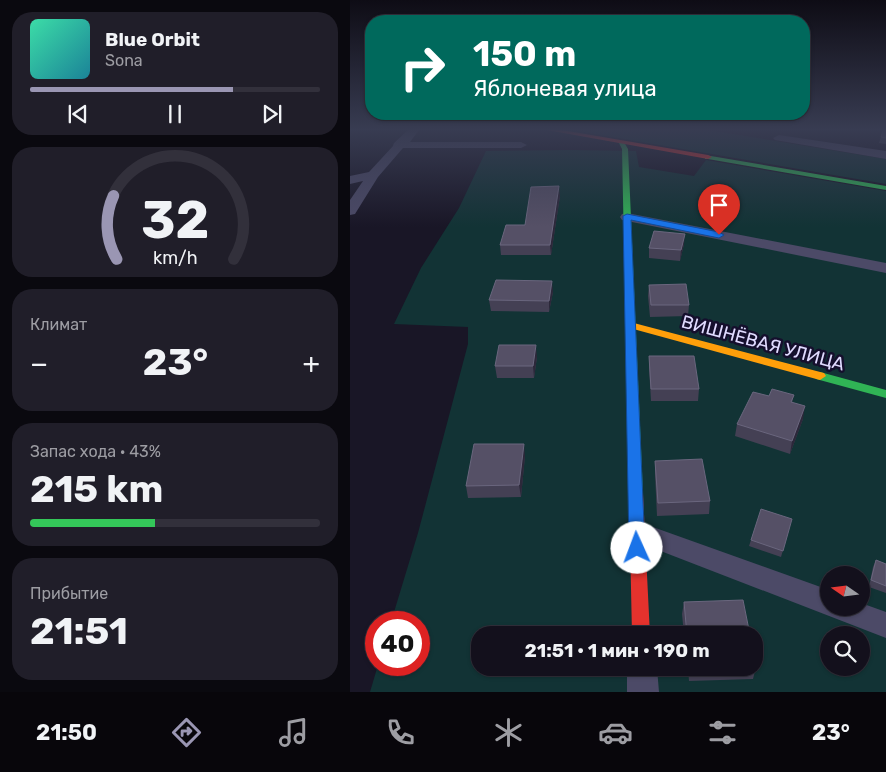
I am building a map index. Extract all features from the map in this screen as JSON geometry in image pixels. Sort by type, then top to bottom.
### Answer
[{"type":"street","points":[[350,211],[374,173],[383,162]]},
{"type":"street","points":[[626,162],[636,531],[641,626]]},
{"type":"street","points":[[735,162],[886,188]]},
{"type":"street","points":[[350,180],[374,173]]},
{"type":"street","points":[[627,216],[886,268]]},
{"type":"street","name":"ВИШНЁВАЯ УЛИЦА","points":[[630,325],[886,394]]},
{"type":"street","points":[[636,531],[820,600]]},
{"type":"street","points":[[862,616],[886,625]]},
{"type":"street","points":[[643,676],[644,692]]},
{"type":"green space","points":[[481,162],[638,162],[639,167],[694,176],[704,162],[719,162],[886,191],[886,692],[370,692],[375,676],[430,676],[430,611],[394,611],[418,533],[468,344],[468,327],[394,324],[421,268],[459,208]]},
{"type":"green space","points":[[760,162],[886,162],[886,184]]},
{"type":"building","points":[[559,186],[550,245],[500,245],[506,225],[525,225],[531,187]]},
{"type":"building","points":[[654,231],[685,234],[681,250],[649,248]]},
{"type":"building","points":[[496,280],[552,281],[549,301],[489,300]]},
{"type":"building","points":[[686,284],[689,305],[651,305],[649,285]]},
{"type":"building","points":[[499,345],[536,345],[533,366],[495,366]]},
{"type":"building","points":[[649,356],[694,356],[699,389],[651,389]]},
{"type":"building","points":[[772,389],[794,395],[791,402],[805,406],[792,441],[737,424],[753,392],[769,396]]},
{"type":"building","points":[[474,444],[524,444],[519,485],[466,486]]},
{"type":"building","points":[[702,459],[710,501],[658,503],[655,461]]},
{"type":"building","points":[[761,509],[792,519],[783,551],[751,540]]},
{"type":"building","points":[[876,560],[886,564],[886,586],[871,580]]},
{"type":"building","points":[[743,600],[748,626],[686,626],[684,602]]},
{"type":"traffic: fast","points":[[625,162],[636,494]]},
{"type":"traffic: fast","points":[[738,162],[886,188]]},
{"type":"traffic: fast","points":[[820,376],[886,394]]},
{"type":"traffic: slow","points":[[630,325],[820,376]]},
{"type":"traffic: jam","points":[[636,494],[641,626]]},
{"type":"route","points":[[637,548],[627,216],[719,235]]}]
